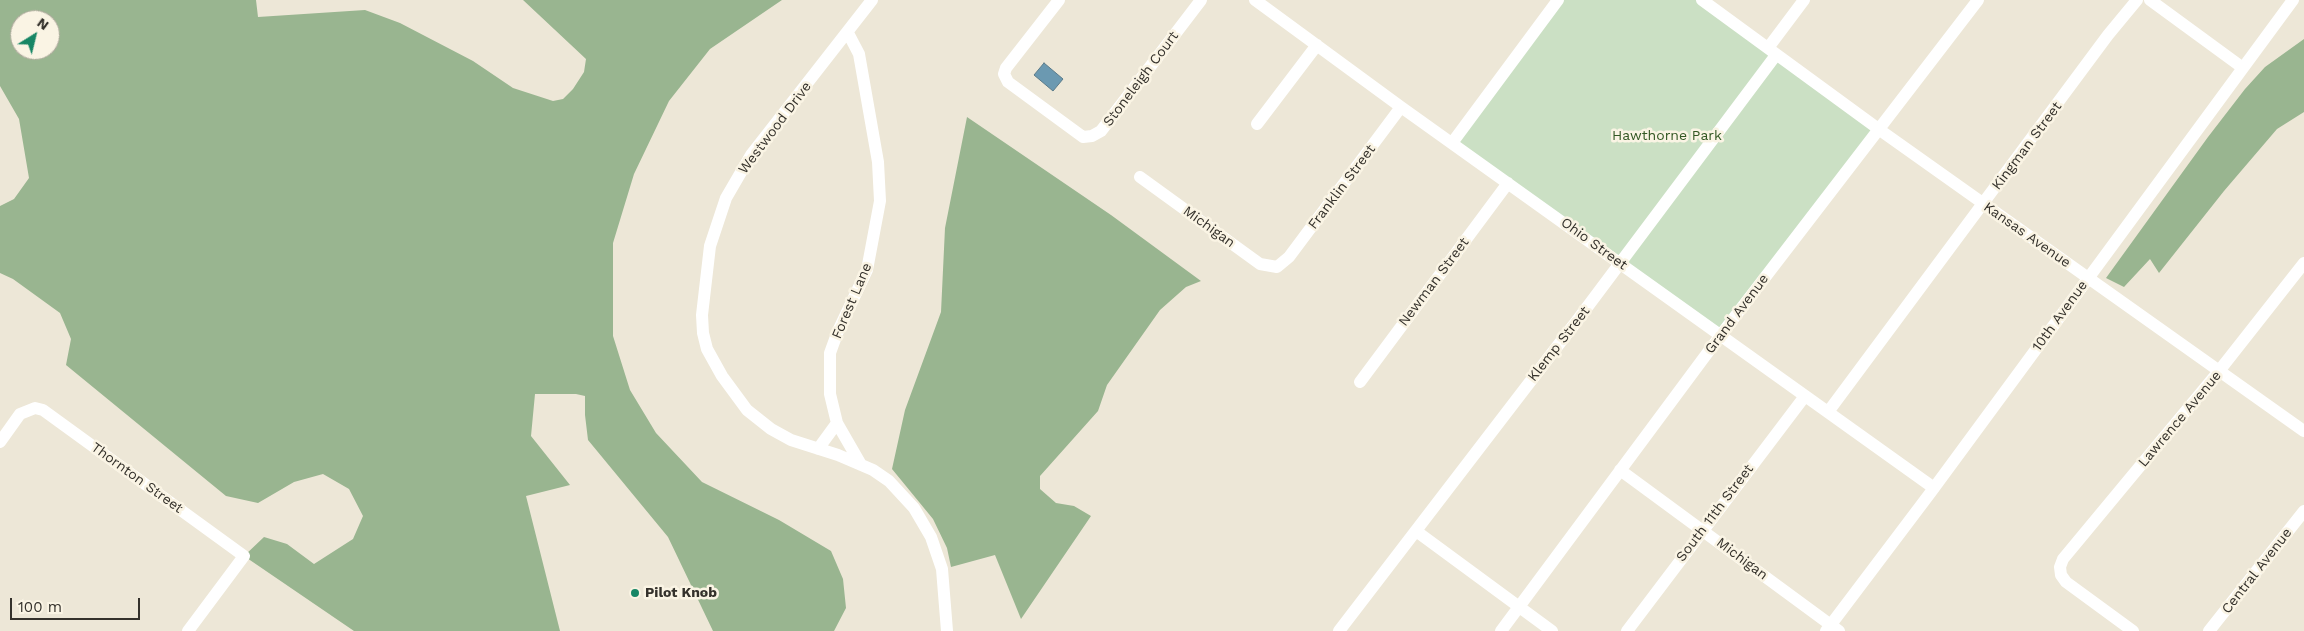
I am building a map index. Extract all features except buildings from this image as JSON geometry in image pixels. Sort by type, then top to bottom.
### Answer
[{"type":"street","name":"Westwood Drive","points":[[872,0],[751,155],[726,198],[710,246],[702,315],[707,349],[722,376],[747,410],[771,429],[784,436],[860,463],[889,481],[914,508],[931,537],[942,569],[946,631]]},
{"type":"street","name":"Stoneleigh Court","points":[[1059,0],[1006,68],[1004,74],[1008,82],[1083,137],[1092,136],[1100,131],[1201,0]]},
{"type":"street","name":"Ohio Street","points":[[1254,0],[1934,488]]},
{"type":"street","points":[[1452,143],[1558,0]]},
{"type":"street","name":"Kansas Avenue","points":[[1702,0],[1878,129],[2304,431]]},
{"type":"street","name":"Klemp Street","points":[[1339,631],[1620,263],[1772,52],[1804,0]]},
{"type":"street","name":"Grand Avenue","points":[[1501,631],[1720,336],[1978,0]]},
{"type":"street","name":"Kingman Street","points":[[1828,412],[2108,35],[2137,0]]},
{"type":"street","points":[[2150,0],[2243,68]]},
{"type":"street","name":"10th Avenue","points":[[1832,629],[2293,0]]},
{"type":"street","name":"Forest Lane","points":[[848,33],[859,54],[878,162],[880,201],[867,270],[838,331],[830,353],[830,394],[837,423],[860,463]]},
{"type":"street","points":[[1257,124],[1317,45]]},
{"type":"street","name":"Franklin Street","points":[[1281,265],[1401,107]]},
{"type":"street","name":"Michigan","points":[[1140,177],[1260,264],[1270,267],[1281,265]]},
{"type":"street","name":"Newman Street","points":[[1360,382],[1508,183]]},
{"type":"street","name":"Lawrence Avenue","points":[[2134,631],[2066,582],[2061,575],[2060,567],[2063,560],[2220,371],[2304,263]]},
{"type":"street","name":"South 11th Street","points":[[1627,631],[1805,396]]},
{"type":"street","name":"Thornton Street","points":[[0,442],[20,414],[36,408],[43,410],[244,556],[188,631]]},
{"type":"street","points":[[818,449],[837,423]]},
{"type":"street","name":"Michigan","points":[[1620,470],[1832,629]]},
{"type":"street","name":"Central Avenue","points":[[2209,631],[2304,511]]},
{"type":"street","points":[[1416,531],[1552,631]]},
{"type":"green space","points":[[0,0],[256,0],[258,17],[365,10],[400,23],[473,61],[513,88],[553,101],[563,99],[573,89],[584,72],[586,59],[523,0],[782,0],[710,49],[669,101],[634,174],[613,243],[613,336],[630,390],[656,433],[702,482],[779,520],[831,551],[843,579],[846,608],[834,631],[713,631],[668,537],[588,440],[585,396],[576,394],[535,394],[531,436],[570,485],[526,496],[560,631],[354,631],[244,556],[264,537],[287,544],[314,564],[353,539],[363,516],[349,489],[323,474],[294,482],[258,503],[226,496],[66,365],[71,339],[60,313],[13,279],[0,273],[0,206],[14,199],[29,178],[19,119],[0,86]]},
{"type":"green space","name":"Hawthorne Park","points":[[1558,0],[1702,0],[1878,129],[1720,336],[1452,143]]},
{"type":"green space","points":[[2304,39],[2304,112],[2277,129],[2224,191],[2159,273],[2150,259],[2124,287],[2106,278],[2245,89],[2265,67]]},
{"type":"green space","points":[[967,117],[1111,215],[1201,281],[1186,287],[1160,310],[1107,385],[1098,411],[1040,476],[1040,489],[1056,503],[1074,506],[1091,516],[1021,619],[995,555],[951,567],[947,548],[933,519],[892,469],[905,410],[941,312],[945,228]]},
{"type":"water","points":[[1044,63],[1063,79],[1053,91],[1034,75]]},
{"type":"place","name":"Pilot Knob","points":[[635,593]]}]
